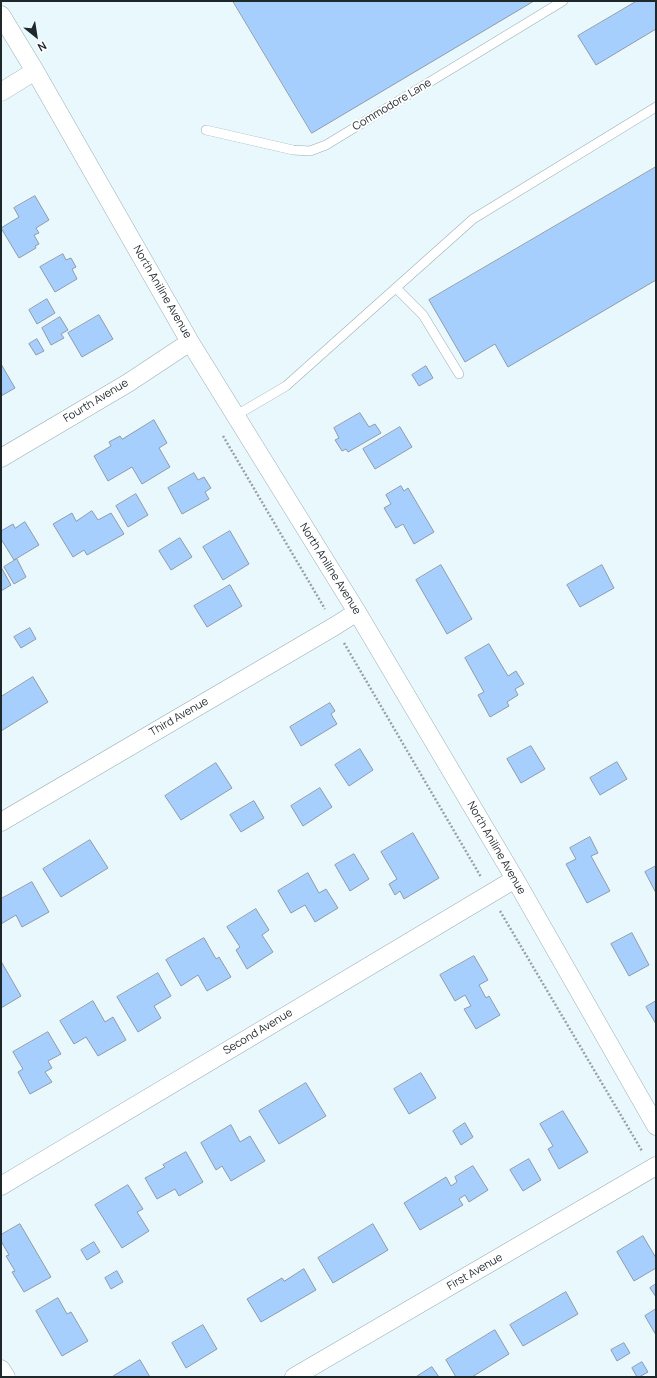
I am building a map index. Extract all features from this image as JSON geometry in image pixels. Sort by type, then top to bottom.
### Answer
[{"type":"street","name":"North Aniline Avenue","points":[[1,15],[35,71],[190,342],[357,612],[515,879],[656,1126]]},
{"type":"street","points":[[1,92],[35,71]]},
{"type":"street","name":"Fourth Avenue","points":[[1,458],[128,383],[190,342]]},
{"type":"street","name":"Third Avenue","points":[[1,822],[357,612]]},
{"type":"street","name":"Second Avenue","points":[[1,1186],[515,879]]},
{"type":"street","name":"First Avenue","points":[[294,1377],[656,1166]]},
{"type":"street","points":[[1,1369],[6,1377]]},
{"type":"lane","name":"Commodore Lane","points":[[206,130],[292,150],[310,151],[326,145],[563,1]]},
{"type":"lane","points":[[235,416],[286,386],[472,219],[656,107]]},
{"type":"lane","points":[[396,288],[423,315],[459,374]]},
{"type":"building","points":[[233,1],[534,1],[312,133]]},
{"type":"building","points":[[637,1],[656,1],[656,29],[596,65],[578,36]]},
{"type":"building","points":[[656,167],[656,280],[508,367],[495,344],[465,362],[429,300]]},
{"type":"building","points":[[35,196],[49,220],[36,228],[39,233],[34,235],[39,244],[35,246],[36,248],[19,258],[1,228],[19,217],[14,208]]},
{"type":"building","points":[[63,254],[66,260],[71,258],[76,267],[72,269],[77,279],[55,292],[40,267]]},
{"type":"building","points":[[47,299],[55,313],[37,324],[29,310]]},
{"type":"building","points":[[99,315],[113,339],[82,357],[68,333]]},
{"type":"building","points":[[60,317],[68,330],[61,334],[64,338],[51,345],[42,328]]},
{"type":"building","points":[[37,339],[44,351],[36,355],[29,344]]},
{"type":"building","points":[[1,364],[15,388],[1,396]]},
{"type":"building","points":[[426,366],[433,378],[419,386],[412,375]]},
{"type":"building","points":[[360,413],[369,427],[375,424],[381,433],[348,452],[346,449],[342,451],[335,440],[339,438],[334,428]]},
{"type":"building","points":[[154,420],[167,443],[159,448],[170,467],[142,484],[132,467],[108,481],[94,456],[111,446],[109,442],[120,436],[122,439]]},
{"type":"building","points":[[400,427],[412,447],[375,469],[363,449]]},
{"type":"building","points":[[194,473],[198,480],[204,477],[211,488],[205,492],[209,499],[182,514],[168,488]]},
{"type":"building","points":[[401,486],[404,491],[408,488],[434,532],[414,544],[403,524],[396,528],[384,508],[391,504],[386,495]]},
{"type":"building","points":[[136,494],[148,515],[128,527],[116,506]]},
{"type":"building","points":[[92,511],[98,520],[111,513],[124,534],[87,555],[84,550],[73,557],[53,524],[72,513],[76,521]]},
{"type":"building","points":[[25,522],[39,545],[14,560],[1,539],[1,531],[13,524],[15,528]]},
{"type":"building","points":[[230,531],[249,564],[223,580],[203,547]]},
{"type":"building","points":[[180,538],[192,557],[171,570],[159,551]]},
{"type":"building","points":[[17,559],[26,577],[14,584],[4,567]]},
{"type":"building","points":[[441,565],[472,619],[447,634],[416,580]]},
{"type":"building","points":[[602,565],[614,588],[580,607],[567,585]]},
{"type":"building","points":[[1,567],[11,585],[1,591]]},
{"type":"building","points":[[230,585],[242,606],[207,627],[194,606]]},
{"type":"building","points":[[30,628],[36,639],[21,648],[14,637]]},
{"type":"building","points":[[489,644],[508,676],[516,671],[524,684],[515,689],[518,695],[507,702],[509,706],[490,717],[478,695],[484,692],[465,658]]},
{"type":"building","points":[[33,677],[48,702],[1,731],[1,697]]},
{"type":"building","points":[[330,703],[335,711],[331,714],[337,724],[301,746],[290,727]]},
{"type":"building","points":[[531,746],[545,769],[521,783],[507,759]]},
{"type":"building","points":[[360,749],[373,770],[349,786],[335,765]]},
{"type":"building","points":[[617,762],[627,779],[600,795],[590,778]]},
{"type":"building","points":[[216,763],[232,788],[181,820],[165,796]]},
{"type":"building","points":[[320,788],[332,807],[303,826],[291,806]]},
{"type":"building","points":[[254,801],[264,818],[241,832],[230,815]]},
{"type":"building","points":[[413,833],[439,878],[404,899],[400,891],[395,895],[389,884],[397,879],[381,852]]},
{"type":"building","points":[[590,837],[598,853],[591,856],[610,891],[587,903],[566,864],[576,859],[570,848]]},
{"type":"building","points":[[90,840],[108,868],[61,897],[43,869]]},
{"type":"building","points":[[354,854],[369,879],[350,891],[335,865]]},
{"type":"building","points":[[656,866],[656,893],[645,872]]},
{"type":"building","points":[[308,873],[319,893],[326,889],[338,908],[315,922],[305,905],[291,913],[278,891]]},
{"type":"building","points":[[32,882],[49,912],[22,927],[16,915],[1,924],[1,899]]},
{"type":"building","points":[[256,909],[269,930],[262,935],[273,952],[247,969],[236,950],[240,947],[227,927]]},
{"type":"building","points":[[632,933],[649,965],[629,976],[611,944]]},
{"type":"building","points":[[204,938],[216,959],[219,957],[231,977],[207,991],[198,975],[181,986],[166,960]]},
{"type":"building","points":[[474,956],[488,980],[479,985],[486,998],[489,996],[500,1015],[476,1029],[464,1009],[471,1006],[465,995],[455,1001],[440,975]]},
{"type":"building","points":[[2,963],[21,996],[1,1008],[1,964]]},
{"type":"building","points":[[158,973],[171,996],[154,1006],[161,1018],[138,1032],[117,997]]},
{"type":"building","points":[[93,1001],[105,1022],[113,1017],[126,1040],[98,1056],[86,1037],[74,1044],[60,1021]]},
{"type":"building","points":[[656,1001],[656,1024],[646,1007]]},
{"type":"building","points":[[48,1032],[61,1054],[48,1061],[52,1068],[45,1072],[52,1082],[30,1094],[18,1072],[23,1069],[13,1052]]},
{"type":"building","points":[[421,1073],[436,1098],[409,1114],[394,1089]]},
{"type":"building","points":[[306,1083],[326,1116],[279,1144],[259,1111]]},
{"type":"building","points":[[563,1111],[588,1152],[559,1169],[548,1149],[553,1146],[540,1124]]},
{"type":"building","points":[[465,1123],[473,1137],[461,1145],[453,1131]]},
{"type":"building","points":[[231,1125],[240,1142],[250,1136],[265,1161],[231,1181],[222,1166],[216,1170],[201,1143]]},
{"type":"building","points":[[186,1152],[203,1182],[179,1196],[175,1189],[157,1199],[145,1178],[165,1167],[163,1165]]},
{"type":"building","points":[[529,1159],[541,1180],[523,1191],[510,1170]]},
{"type":"building","points":[[473,1166],[488,1190],[469,1202],[465,1195],[459,1199],[463,1205],[420,1230],[404,1203],[446,1177],[451,1186],[457,1182],[455,1177]]},
{"type":"building","points":[[128,1185],[143,1209],[137,1212],[149,1231],[122,1248],[95,1205]]},
{"type":"building","points":[[20,1224],[51,1277],[24,1292],[12,1272],[15,1271],[6,1256],[9,1255],[1,1241],[1,1235]]},
{"type":"building","points":[[373,1224],[388,1250],[333,1283],[318,1258]]},
{"type":"building","points":[[643,1236],[656,1258],[656,1268],[634,1281],[617,1252]]},
{"type":"building","points":[[94,1242],[100,1252],[87,1260],[81,1250]]},
{"type":"building","points":[[304,1269],[316,1290],[261,1322],[247,1299],[282,1278],[284,1281]]},
{"type":"building","points":[[117,1271],[123,1282],[111,1289],[105,1278]]},
{"type":"building","points":[[656,1284],[656,1297],[650,1288]]},
{"type":"building","points":[[566,1292],[578,1314],[523,1346],[510,1325]]},
{"type":"building","points":[[58,1298],[67,1314],[71,1312],[88,1341],[62,1356],[36,1311]]},
{"type":"building","points":[[656,1309],[656,1335],[645,1316]]},
{"type":"building","points":[[203,1325],[217,1349],[186,1368],[172,1343]]},
{"type":"building","points":[[495,1330],[509,1354],[472,1377],[456,1377],[446,1360]]},
{"type":"building","points":[[624,1343],[630,1353],[617,1361],[611,1350]]},
{"type":"building","points":[[140,1360],[150,1377],[112,1377]]},
{"type":"building","points":[[642,1362],[648,1372],[637,1377],[632,1368]]},
{"type":"building","points":[[432,1367],[439,1377],[416,1377]]}]
